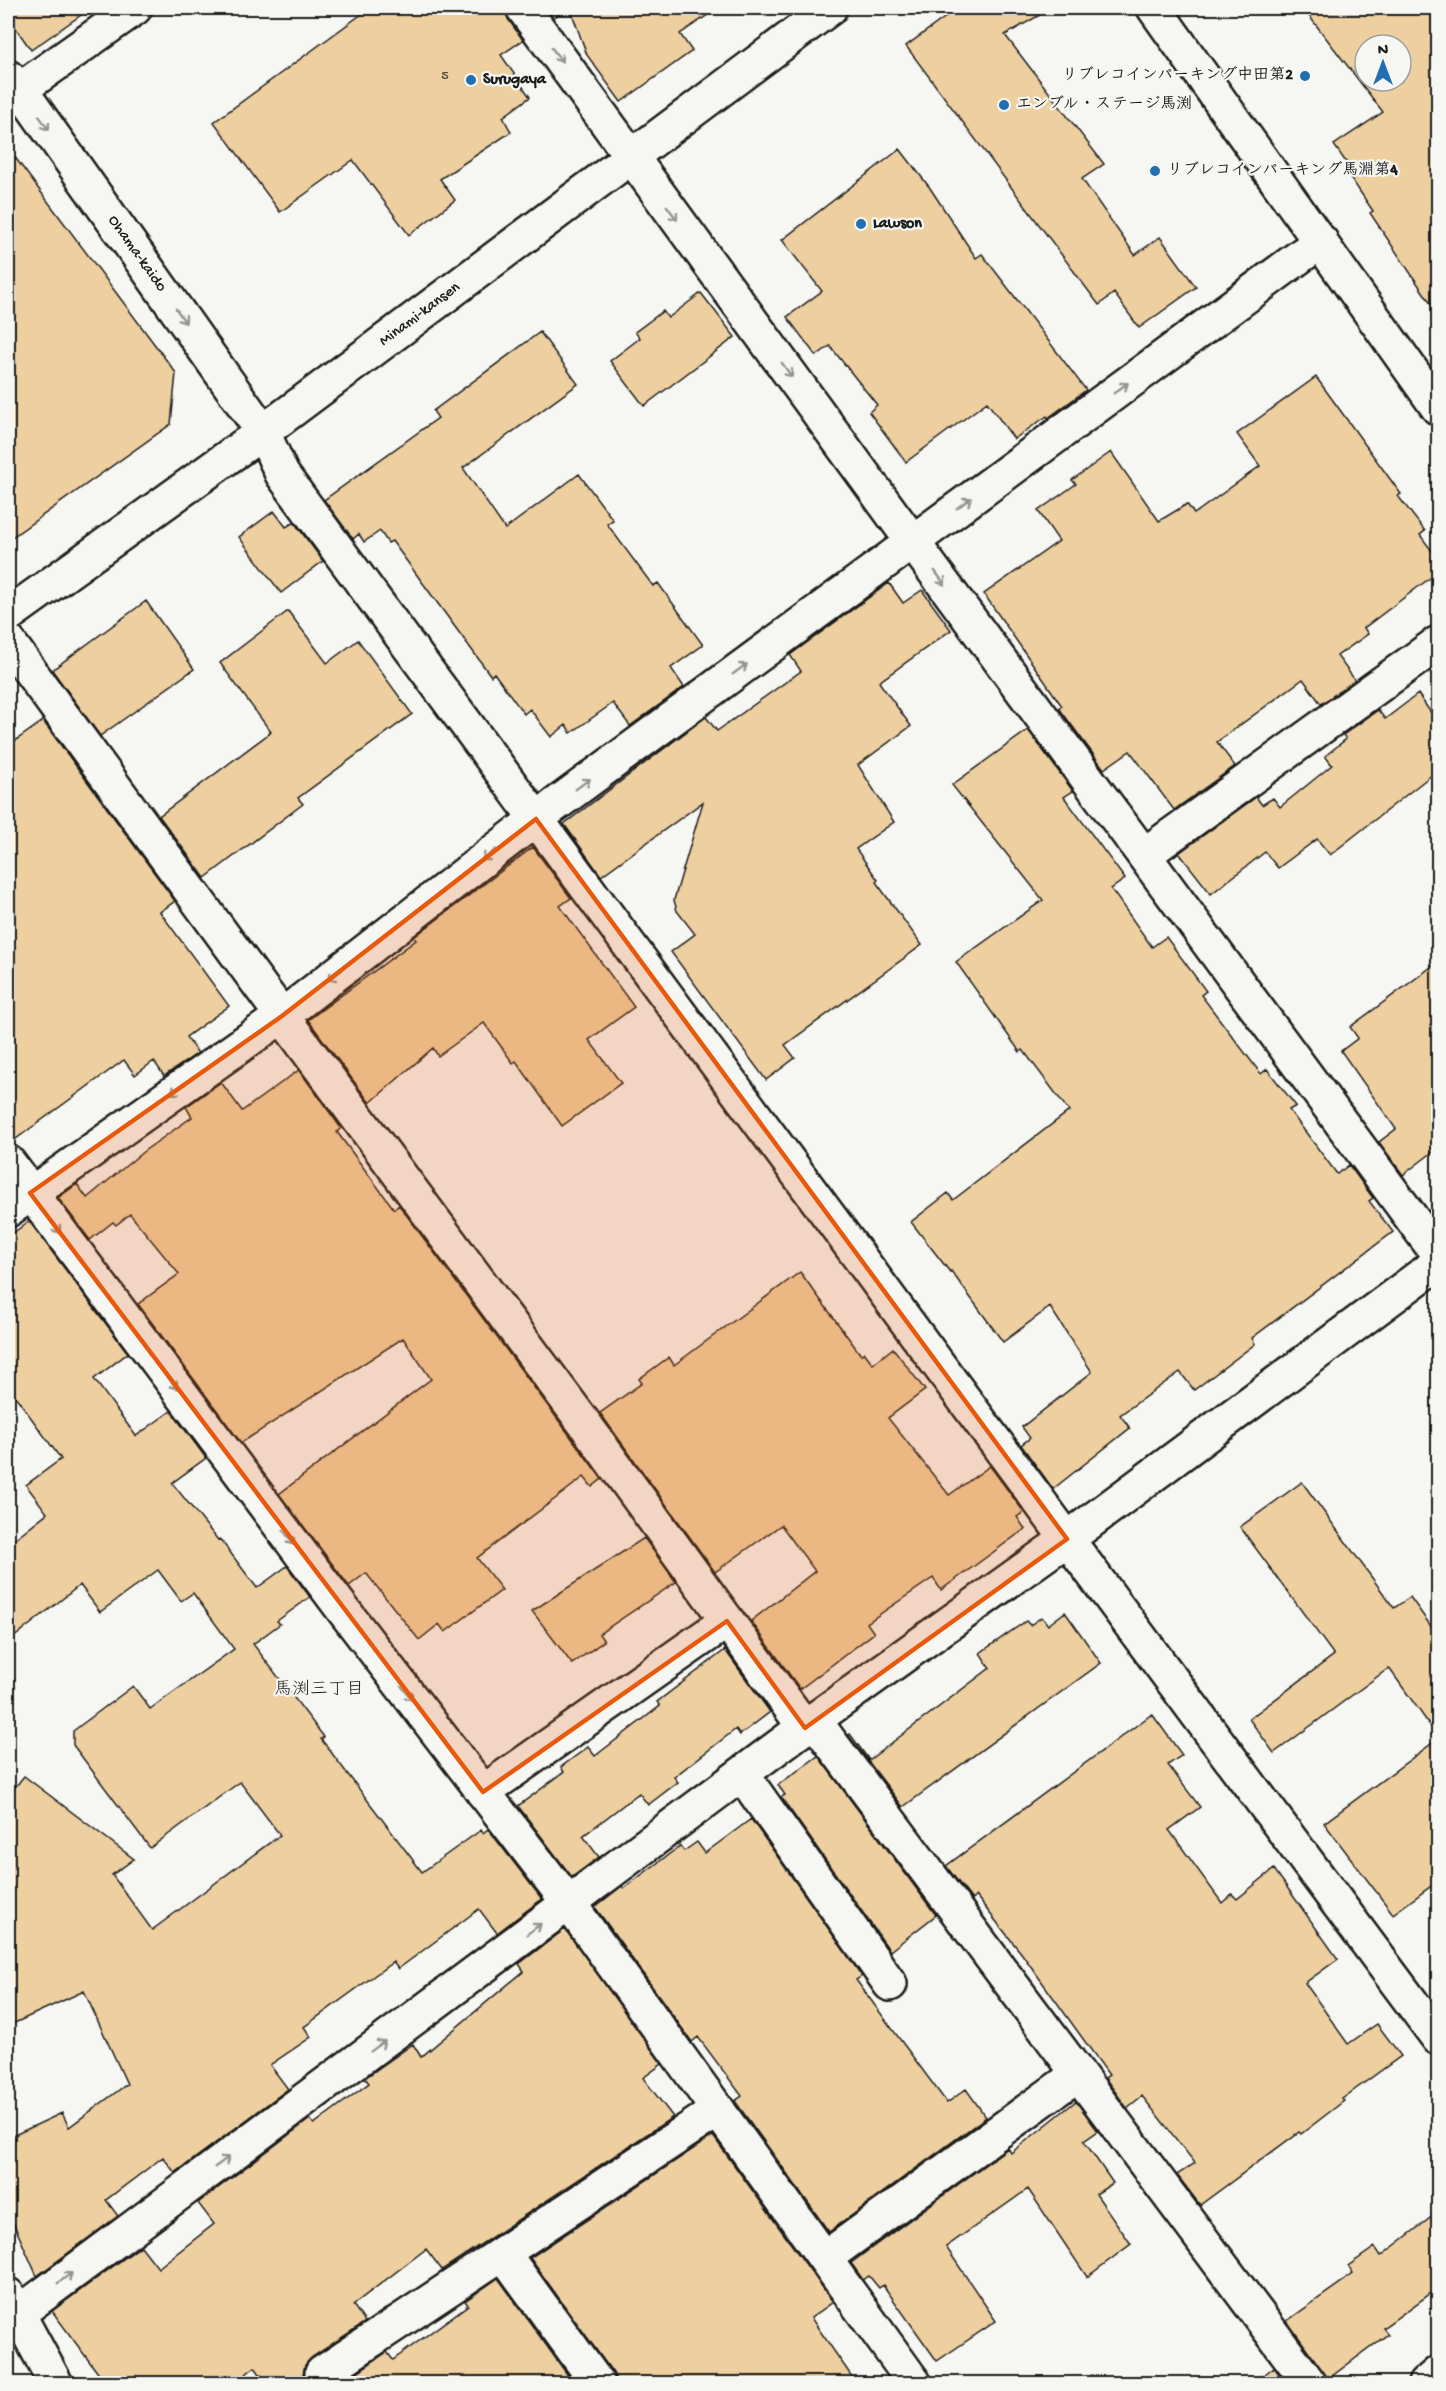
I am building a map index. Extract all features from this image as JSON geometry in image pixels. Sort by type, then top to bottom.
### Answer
[{"type":"street","points":[[12,88],[135,8]]},
{"type":"street","points":[[523,8],[912,541],[1438,1254]]},
{"type":"street","name":"Minami-kansen","points":[[8,615],[263,432],[830,8]]},
{"type":"street","points":[[1154,8],[1437,401]]},
{"type":"street","name":"Ohama-kaido","points":[[12,88],[263,432],[282,474],[1438,2038]]},
{"type":"street","points":[[19,1201],[282,1016],[536,819],[1320,241]]},
{"type":"street","points":[[8,641],[282,1016],[580,1417],[727,1621],[810,1724],[1078,2074],[1310,2384]]},
{"type":"street","points":[[1144,855],[1438,643]]},
{"type":"street","points":[[8,1162],[19,1201],[334,1598],[568,1902],[915,2384]]},
{"type":"street","points":[[56,2384],[11,2310],[810,1724],[1067,1539],[1438,1263]]},
{"type":"street","points":[[483,1792],[727,1621]]},
{"type":"street","points":[[742,1774],[890,1984]]},
{"type":"street","points":[[825,2258],[1078,2074]]},
{"type":"street","points":[[322,2373],[718,2110]]},
{"type":"street","points":[[503,2253],[598,2384]]},
{"type":"street","points":[[1425,2384],[1438,2373]]},
{"type":"highlighted area","points":[[536,819],[1067,1539],[805,1728],[727,1621],[483,1792],[30,1193],[282,1016]]},
{"type":"building","points":[[8,8],[91,8],[31,50],[8,17]]},
{"type":"building","points":[[370,8],[505,8],[508,19],[523,40],[501,55],[530,97],[503,117],[511,132],[440,179],[455,200],[409,235],[353,160],[280,212],[214,122]]},
{"type":"building","points":[[546,8],[568,8],[553,18]]},
{"type":"building","points":[[570,8],[718,8],[680,34],[692,51],[621,102],[587,55]]},
{"type":"building","name":"エンブル・ステージ馬渕","points":[[958,8],[1052,8],[1005,35],[1104,164],[1082,179],[1135,255],[1160,237],[1196,287],[1139,328],[1114,293],[1099,305],[906,46]]},
{"type":"building","points":[[1303,8],[1438,8],[1438,314],[1370,213],[1373,211],[1344,168],[1348,165],[1334,145],[1383,112],[1368,93],[1413,93],[1413,33],[1353,33],[1353,73]]},
{"type":"building","points":[[8,148],[176,373],[171,424],[8,540]]},
{"type":"building","points":[[900,149],[930,188],[976,258],[982,254],[1086,390],[1014,439],[987,402],[906,462],[869,412],[877,405],[830,346],[816,356],[787,317],[822,291],[782,240]]},
{"type":"building","points":[[701,293],[735,337],[644,406],[610,361],[640,338],[635,332],[663,311],[668,318]]},
{"type":"building","points":[[540,332],[578,384],[463,468],[505,529],[579,474],[613,520],[607,524],[653,586],[658,583],[703,645],[671,668],[684,687],[630,726],[613,703],[571,733],[566,725],[551,737],[530,709],[524,714],[494,673],[491,676],[392,541],[388,543],[380,531],[364,542],[359,534],[353,539],[324,500],[438,418],[433,411]]},
{"type":"building","points":[[1316,377],[1401,494],[1398,496],[1425,531],[1420,535],[1438,559],[1438,572],[1364,628],[1368,634],[1337,656],[1355,680],[1321,704],[1303,679],[1217,742],[1235,766],[1174,810],[1130,751],[1104,769],[1059,708],[1062,706],[984,594],[1059,541],[1038,511],[1076,484],[1072,480],[1111,452],[1159,521],[1187,504],[1194,514],[1260,466],[1237,434]]},
{"type":"building","points":[[274,511],[286,527],[294,522],[323,561],[281,593],[239,537]]},
{"type":"building","points":[[889,583],[903,603],[922,590],[951,630],[879,682],[911,726],[858,765],[894,822],[856,849],[878,880],[876,882],[922,945],[785,1045],[795,1058],[766,1080],[671,952],[695,934],[677,911],[674,900],[703,802],[601,876],[564,824],[706,717],[717,731],[801,671],[790,655]]},
{"type":"building","points":[[146,601],[194,669],[100,736],[52,670]]},
{"type":"building","points":[[288,611],[327,663],[358,640],[412,714],[298,798],[303,804],[205,878],[159,816],[271,732],[220,663]]},
{"type":"building","points":[[1418,694],[1438,723],[1438,770],[1330,855],[1317,839],[1278,868],[1265,852],[1211,894],[1179,853],[1256,797],[1262,805],[1273,798],[1280,807],[1332,765],[1325,756],[1346,739],[1343,735],[1378,710],[1385,719]]},
{"type":"building","points":[[43,721],[175,901],[160,912],[229,1006],[186,1037],[198,1053],[164,1076],[154,1061],[135,1075],[124,1060],[9,1144],[8,746]]},
{"type":"building","points":[[1028,730],[1073,791],[1064,797],[1125,879],[1111,889],[1152,947],[1166,937],[1206,991],[1201,995],[1261,1074],[1267,1069],[1296,1106],[1289,1110],[1337,1174],[1349,1165],[1373,1198],[1369,1201],[1393,1232],[1252,1338],[1255,1344],[1194,1390],[1180,1372],[1120,1415],[1130,1428],[1053,1489],[1021,1445],[1030,1438],[1022,1427],[1092,1372],[1050,1307],[1003,1342],[951,1271],[911,1222],[948,1193],[953,1200],[1069,1111],[1023,1050],[1020,1052],[956,962],[1043,900],[952,785]]},
{"type":"building","points":[[533,847],[571,898],[560,906],[634,1007],[589,1040],[621,1083],[562,1126],[516,1061],[513,1063],[484,1023],[438,1056],[433,1048],[370,1103],[308,1020],[416,940],[414,937]]},
{"type":"building","points":[[1438,962],[1438,1148],[1403,1175],[1379,1142],[1396,1129],[1341,1051],[1358,1038],[1350,1027]]},
{"type":"building","points":[[299,1070],[341,1128],[337,1132],[394,1209],[399,1205],[602,1479],[592,1487],[584,1477],[477,1558],[502,1590],[445,1632],[439,1624],[419,1640],[366,1573],[349,1586],[279,1494],[431,1379],[403,1338],[241,1443],[138,1304],[179,1274],[130,1214],[116,1225],[113,1222],[90,1240],[58,1198],[77,1184],[87,1198],[144,1151],[192,1117],[186,1107],[221,1082],[242,1111]]},
{"type":"building","points":[[29,1221],[128,1353],[94,1379],[136,1436],[171,1411],[206,1458],[172,1483],[218,1540],[220,1539],[257,1588],[287,1566],[310,1597],[277,1621],[280,1624],[253,1644],[324,1737],[321,1739],[422,1872],[481,1830],[483,1833],[488,1829],[542,1899],[497,1933],[479,1909],[398,1969],[393,1962],[304,2027],[311,2037],[270,2065],[288,2089],[175,2173],[163,2157],[106,2200],[118,2216],[37,2276],[8,2211],[8,2138],[62,2113],[69,2127],[127,2084],[84,1991],[8,2026],[8,1796],[24,1776],[134,1859],[112,1875],[152,1930],[280,1835],[240,1782],[150,1848],[73,1745],[73,1731],[133,1686],[150,1709],[234,1649],[193,1593],[181,1601],[158,1570],[100,1612],[80,1585],[8,1642],[8,1544],[47,1513],[26,1485],[61,1459],[8,1386],[8,1237]]},
{"type":"building","points":[[800,1272],[861,1355],[864,1352],[873,1364],[893,1348],[925,1390],[888,1418],[949,1495],[990,1466],[1024,1512],[1017,1517],[1025,1529],[941,1590],[933,1578],[867,1623],[874,1633],[800,1689],[751,1621],[815,1571],[781,1525],[715,1572],[600,1413],[642,1383],[639,1379],[669,1357],[674,1365]]},
{"type":"building","points":[[1302,1482],[1394,1608],[1410,1597],[1438,1636],[1438,1737],[1389,1668],[1274,1753],[1249,1719],[1334,1655],[1240,1527]]},
{"type":"building","points":[[644,1538],[676,1582],[599,1634],[604,1641],[572,1664],[532,1611]]},
{"type":"building","points":[[1065,1612],[1101,1663],[903,1807],[848,1735],[850,1734],[869,1760],[990,1668],[980,1653],[1026,1621],[1030,1625],[1042,1617],[1048,1625]]},
{"type":"building","points":[[725,1650],[770,1712],[740,1735],[736,1729],[674,1777],[678,1782],[648,1805],[639,1793],[583,1836],[599,1857],[572,1877],[518,1806],[564,1772],[561,1767],[588,1747],[595,1756],[660,1706],[657,1702]]},
{"type":"building","points":[[1152,1714],[1182,1755],[1168,1765],[1200,1807],[1169,1830],[1222,1903],[1232,1894],[1237,1899],[1274,1869],[1338,1959],[1305,1983],[1348,2044],[1377,2024],[1401,2056],[1342,2099],[1344,2101],[1301,2134],[1299,2132],[1200,2205],[1177,2175],[1195,2163],[1142,2096],[1127,2108],[1105,2078],[1109,2075],[1022,1954],[976,1896],[972,1900],[946,1866]]},
{"type":"building","points":[[1438,1739],[1438,1881],[1393,1914],[1324,1823]]},
{"type":"building","points":[[818,1756],[936,1915],[890,1951],[781,1797],[785,1795],[778,1785]]},
{"type":"building","points":[[751,1819],[862,1976],[856,1980],[947,2103],[966,2089],[986,2117],[829,2232],[735,2101],[742,2096],[698,2037],[692,2042],[595,1907],[680,1846],[684,1851],[697,1842],[705,1853]]},
{"type":"building","points":[[565,1929],[662,2064],[643,2078],[673,2117],[442,2270],[426,2249],[353,2305],[365,2322],[311,2358],[305,2365],[303,2374],[307,2384],[267,2384],[255,2367],[233,2384],[106,2384],[52,2311],[141,2246],[158,2268],[214,2224],[198,2203],[310,2119],[314,2124],[369,2083],[365,2078],[413,2044],[421,2057],[524,1971],[519,1964]]},
{"type":"building","points":[[1076,2101],[1098,2131],[1084,2141],[1113,2183],[1096,2194],[1131,2244],[1087,2277],[1028,2189],[946,2247],[996,2321],[937,2361],[883,2285],[879,2288],[869,2276],[863,2280],[851,2263],[1008,2148],[1011,2153]]},
{"type":"building","points":[[713,2136],[833,2302],[811,2318],[857,2384],[616,2384],[613,2373],[530,2258]]},
{"type":"building","points":[[1438,2212],[1438,2288],[1383,2328],[1388,2334],[1328,2379],[1287,2321],[1353,2274],[1348,2266],[1375,2247],[1381,2256]]},
{"type":"building","points":[[498,2278],[574,2384],[340,2384],[387,2352],[393,2360],[468,2305],[465,2301]]},
{"type":"building","points":[[1274,2367],[1286,2384],[1252,2384]]},
{"type":"place","name":"リブレコインパーキング中田第2","points":[[1305,76]]},
{"type":"place","name":"Surugaya","points":[[471,80]]},
{"type":"place","name":"エンブル・ステージ馬渕","points":[[1004,105]]},
{"type":"place","name":"リブレコインパーキング馬淵第4","points":[[1155,171]]},
{"type":"place","name":"Lawson","points":[[861,224]]},
{"type":"district","name":"馬渕三丁目","points":[[319,1690]]}]
